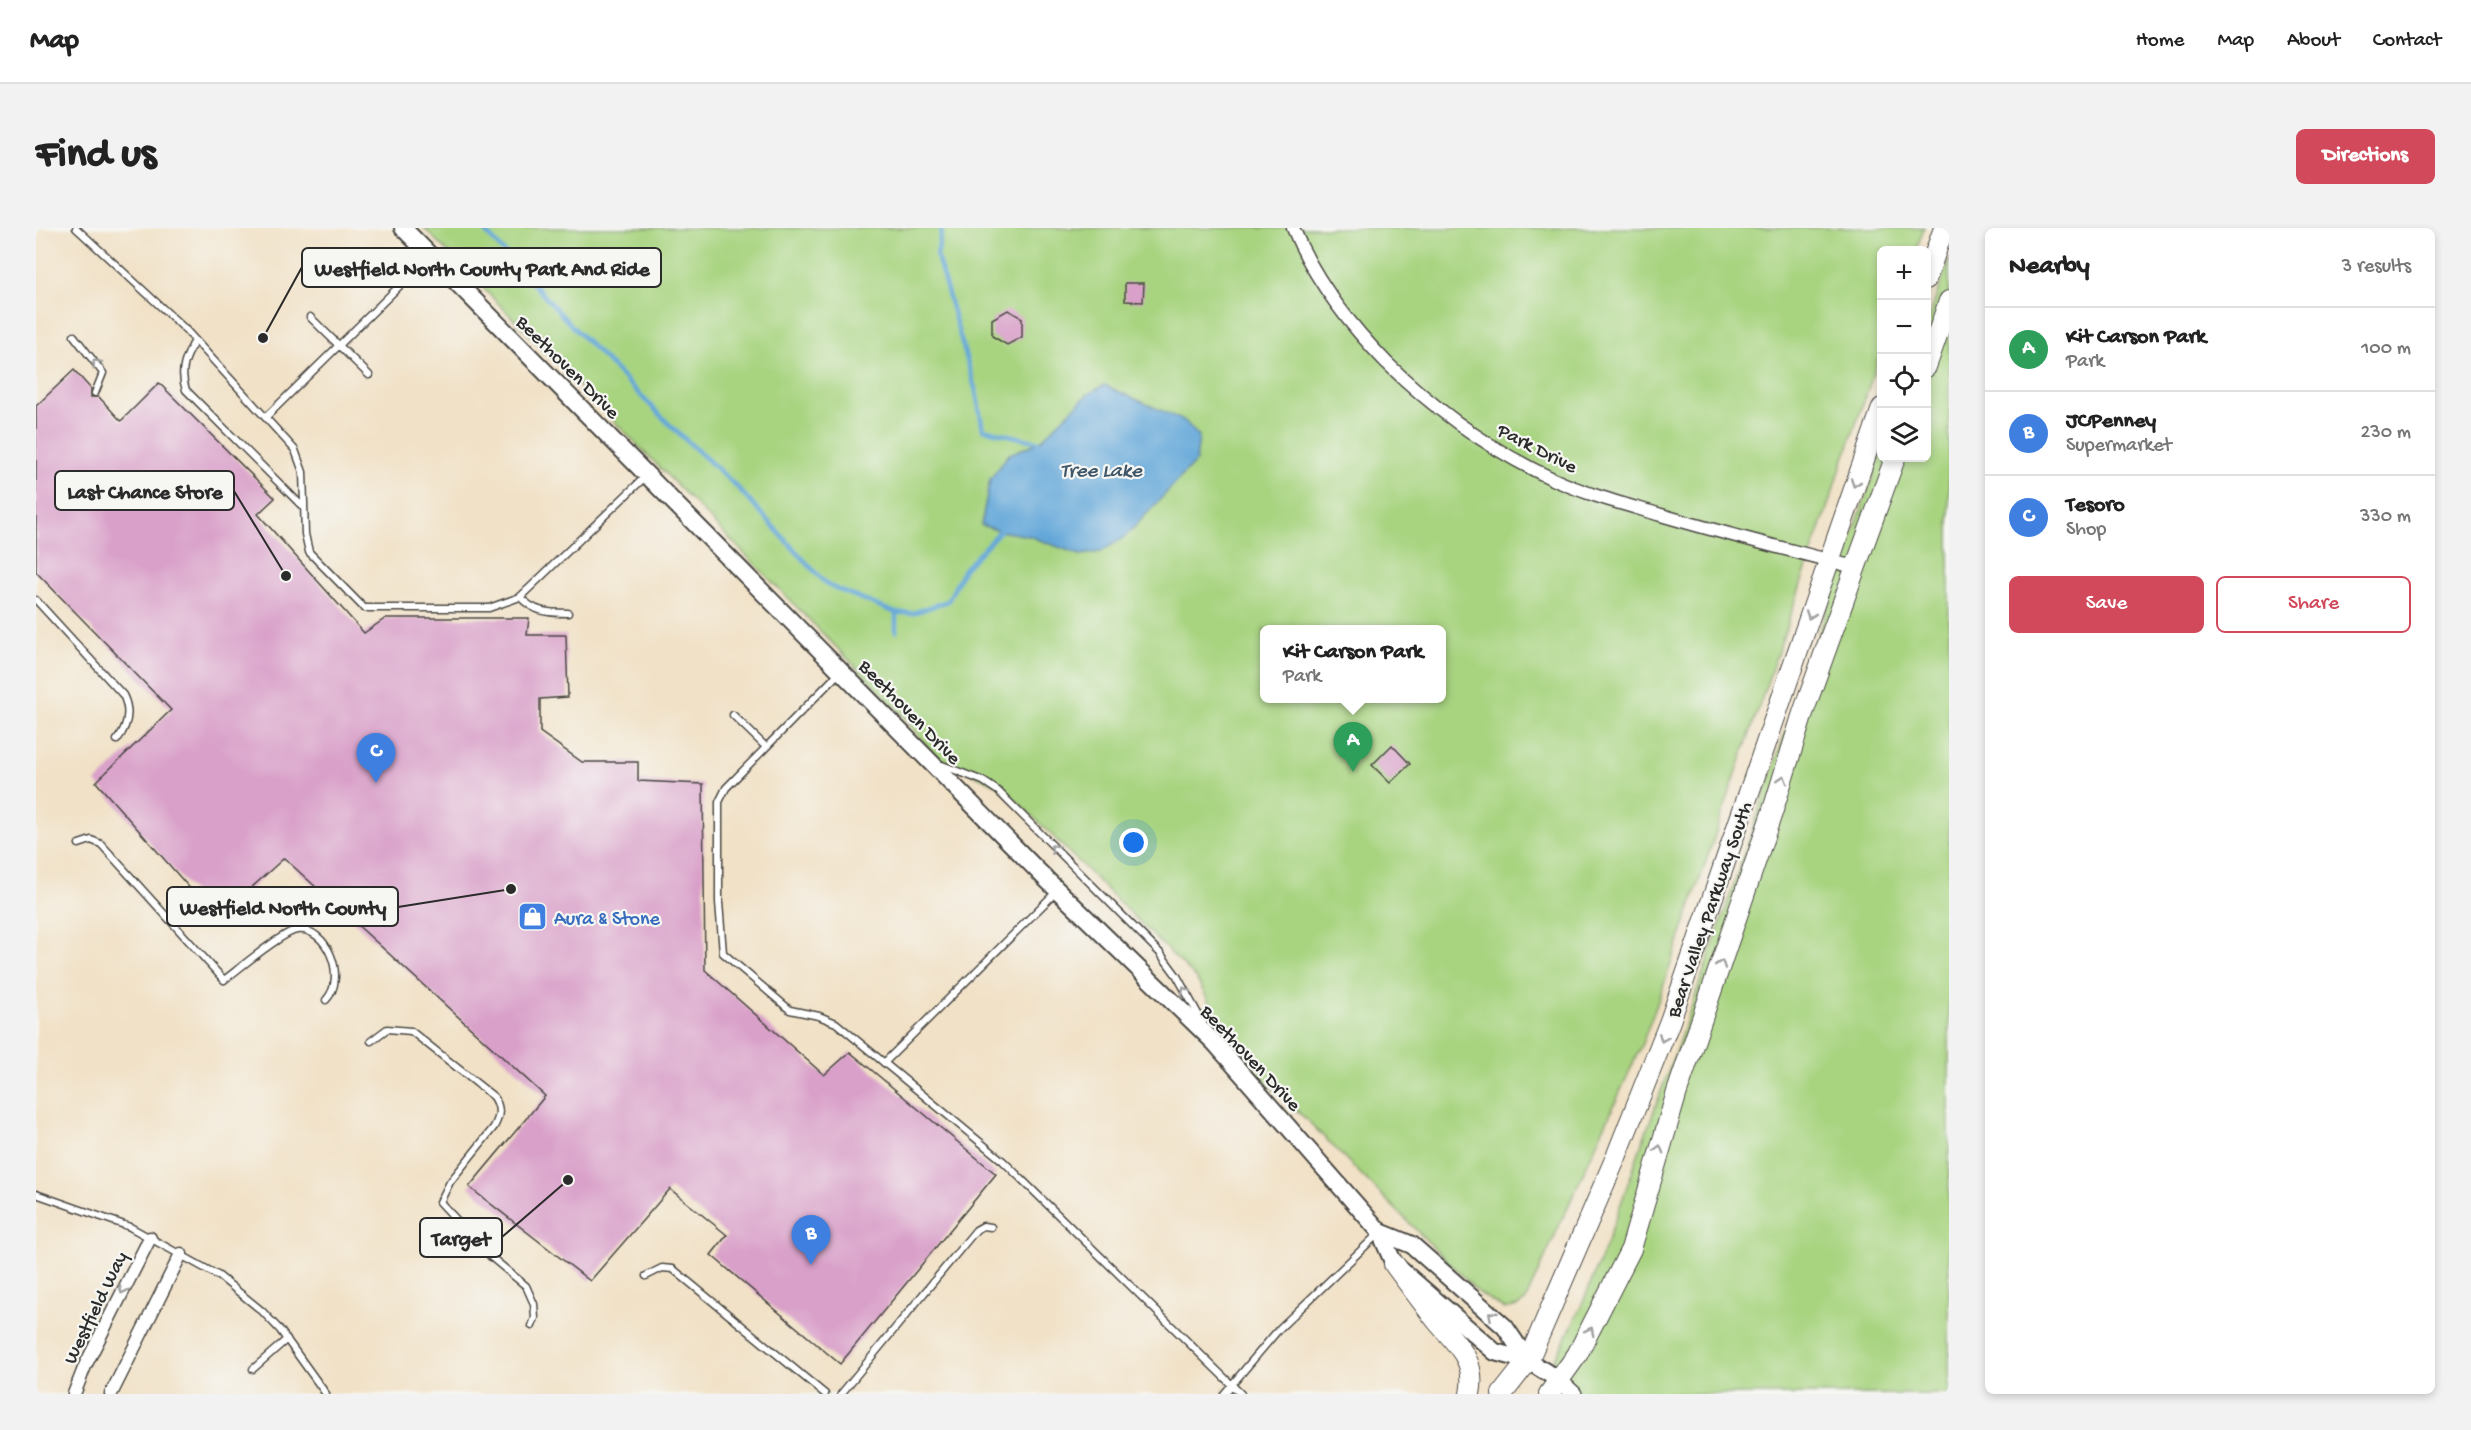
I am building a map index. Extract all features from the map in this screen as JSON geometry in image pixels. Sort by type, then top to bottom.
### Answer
[{"type":"main road","name":"Beethoven Drive","points":[[403,228],[1058,890],[1214,1042],[1380,1232],[1394,1264],[1495,1352],[1528,1361]]},
{"type":"main road","points":[[1931,265],[1944,228]]},
{"type":"main road","points":[[1931,354],[1949,301]]},
{"type":"main road","name":"Bear Valley Parkway South","points":[[1502,1394],[1528,1361],[1616,1157],[1670,1021],[1877,420]]},
{"type":"main road","name":"Bear Valley Parkway South","points":[[1554,1387],[1577,1355],[1631,1249],[1677,1092],[1772,813],[1803,713],[1854,567],[1894,462]]},
{"type":"main road","name":"Beethoven Drive","points":[[1380,1232],[1412,1245],[1505,1327],[1528,1361],[1554,1387]]},
{"type":"main road","points":[[1394,1264],[1439,1323],[1463,1349],[1471,1369],[1470,1394]]},
{"type":"street","name":"Park Drive","points":[[1293,228],[1307,259],[1353,329],[1419,394],[1482,441],[1553,478],[1602,498],[1723,533],[1854,567]]},
{"type":"street","name":"Westfield Way","points":[[74,1394],[85,1366],[150,1238]]},
{"type":"street","points":[[111,1394],[181,1254]]},
{"type":"street","name":"Beethoven Drive","points":[[1554,1387],[1574,1394]]},
{"type":"lane","points":[[76,228],[195,340],[295,450],[300,461],[305,534],[309,552],[364,608],[489,608],[519,597],[647,475]]},
{"type":"lane","points":[[266,417],[430,256]]},
{"type":"lane","points":[[310,317],[369,375]]},
{"type":"lane","points":[[74,336],[104,373],[95,393]]},
{"type":"lane","points":[[195,340],[183,360],[183,381],[186,390],[304,508]]},
{"type":"lane","points":[[519,597],[530,608],[540,612],[567,613]]},
{"type":"lane","points":[[36,600],[123,695],[127,708],[127,722],[117,740]]},
{"type":"lane","points":[[842,670],[726,788],[719,802],[719,902],[723,953],[790,1010],[819,1016],[836,1023],[1003,1161],[1241,1394]]},
{"type":"lane","points":[[733,715],[766,747]]},
{"type":"lane","points":[[930,761],[983,781],[998,791],[1160,953],[1177,976],[1214,1042]]},
{"type":"lane","points":[[79,844],[91,840],[101,844],[224,980],[292,931],[308,930],[316,935],[331,957],[337,975],[334,990],[326,1000]]},
{"type":"lane","points":[[885,1063],[1058,890]]},
{"type":"lane","points":[[371,1041],[387,1029],[411,1031],[494,1097],[498,1105],[498,1120],[450,1182],[440,1202],[491,1257],[526,1286],[534,1304],[535,1318],[532,1326]]},
{"type":"lane","points":[[36,1194],[108,1218],[150,1238],[181,1254],[243,1294],[287,1339],[326,1394]]},
{"type":"lane","points":[[841,1394],[976,1230],[983,1226],[991,1227]]},
{"type":"lane","points":[[1224,1394],[1279,1329],[1380,1232]]},
{"type":"lane","points":[[646,1276],[662,1268],[673,1269],[825,1394]]},
{"type":"lane","points":[[253,1369],[287,1339]]},
{"type":"green space","points":[[424,228],[1924,228],[1917,246],[1877,246],[1877,363],[1656,1007],[1641,1046],[1525,1301],[1518,1306],[1504,1309],[1479,1293],[1311,1124],[1238,1055],[1196,978],[1005,789],[934,755],[899,711]]},
{"type":"green space","points":[[1949,259],[1949,1394],[1567,1394],[1543,1379],[1578,1313],[1606,1245],[1714,942],[1878,462],[1931,462],[1931,312]]},
{"type":"water","name":"Tree Lake","points":[[1104,385],[1185,421],[1199,437],[1196,461],[1126,536],[1101,552],[1080,555],[1029,536],[981,525],[990,479],[1009,454],[1039,442],[1088,394]]},
{"type":"building","points":[[1125,283],[1144,283],[1143,302],[1125,301]]},
{"type":"building","points":[[1008,310],[1022,318],[1022,337],[1007,345],[992,336],[992,319]]},
{"type":"building","points":[[74,370],[91,389],[91,397],[99,397],[121,421],[159,383],[275,498],[258,514],[364,633],[386,618],[529,618],[527,635],[566,635],[568,697],[540,699],[540,732],[582,762],[638,762],[638,781],[703,784],[705,970],[824,1075],[850,1052],[996,1174],[840,1364],[711,1255],[727,1235],[670,1189],[590,1281],[469,1187],[545,1096],[284,858],[217,919],[96,782],[171,710],[36,572],[36,406]]},
{"type":"building","points":[[1392,745],[1410,764],[1390,783],[1372,765]]},
{"type":"waterway","points":[[482,228],[570,324],[672,427],[736,486],[827,585],[896,613],[913,613],[948,601],[964,569],[1000,531]]},
{"type":"waterway","points":[[942,228],[937,256],[976,392],[983,429],[1039,442]]},
{"type":"waterway","points":[[896,613],[896,632]]},
{"type":"place","name":"Westfield North County Park And Ride","points":[[263,338]]},
{"type":"place","name":"Last Chance Store","points":[[286,576]]},
{"type":"place","name":"Kit Carson Park","points":[[1353,772]]},
{"type":"place","name":"Tesoro","points":[[376,783]]},
{"type":"place","name":"Westfield North County","points":[[511,889]]},
{"type":"place","name":"Aura & Stone","points":[[533,917]]},
{"type":"place","name":"Target","points":[[568,1180]]},
{"type":"place","name":"JCPenney","points":[[811,1265]]}]
